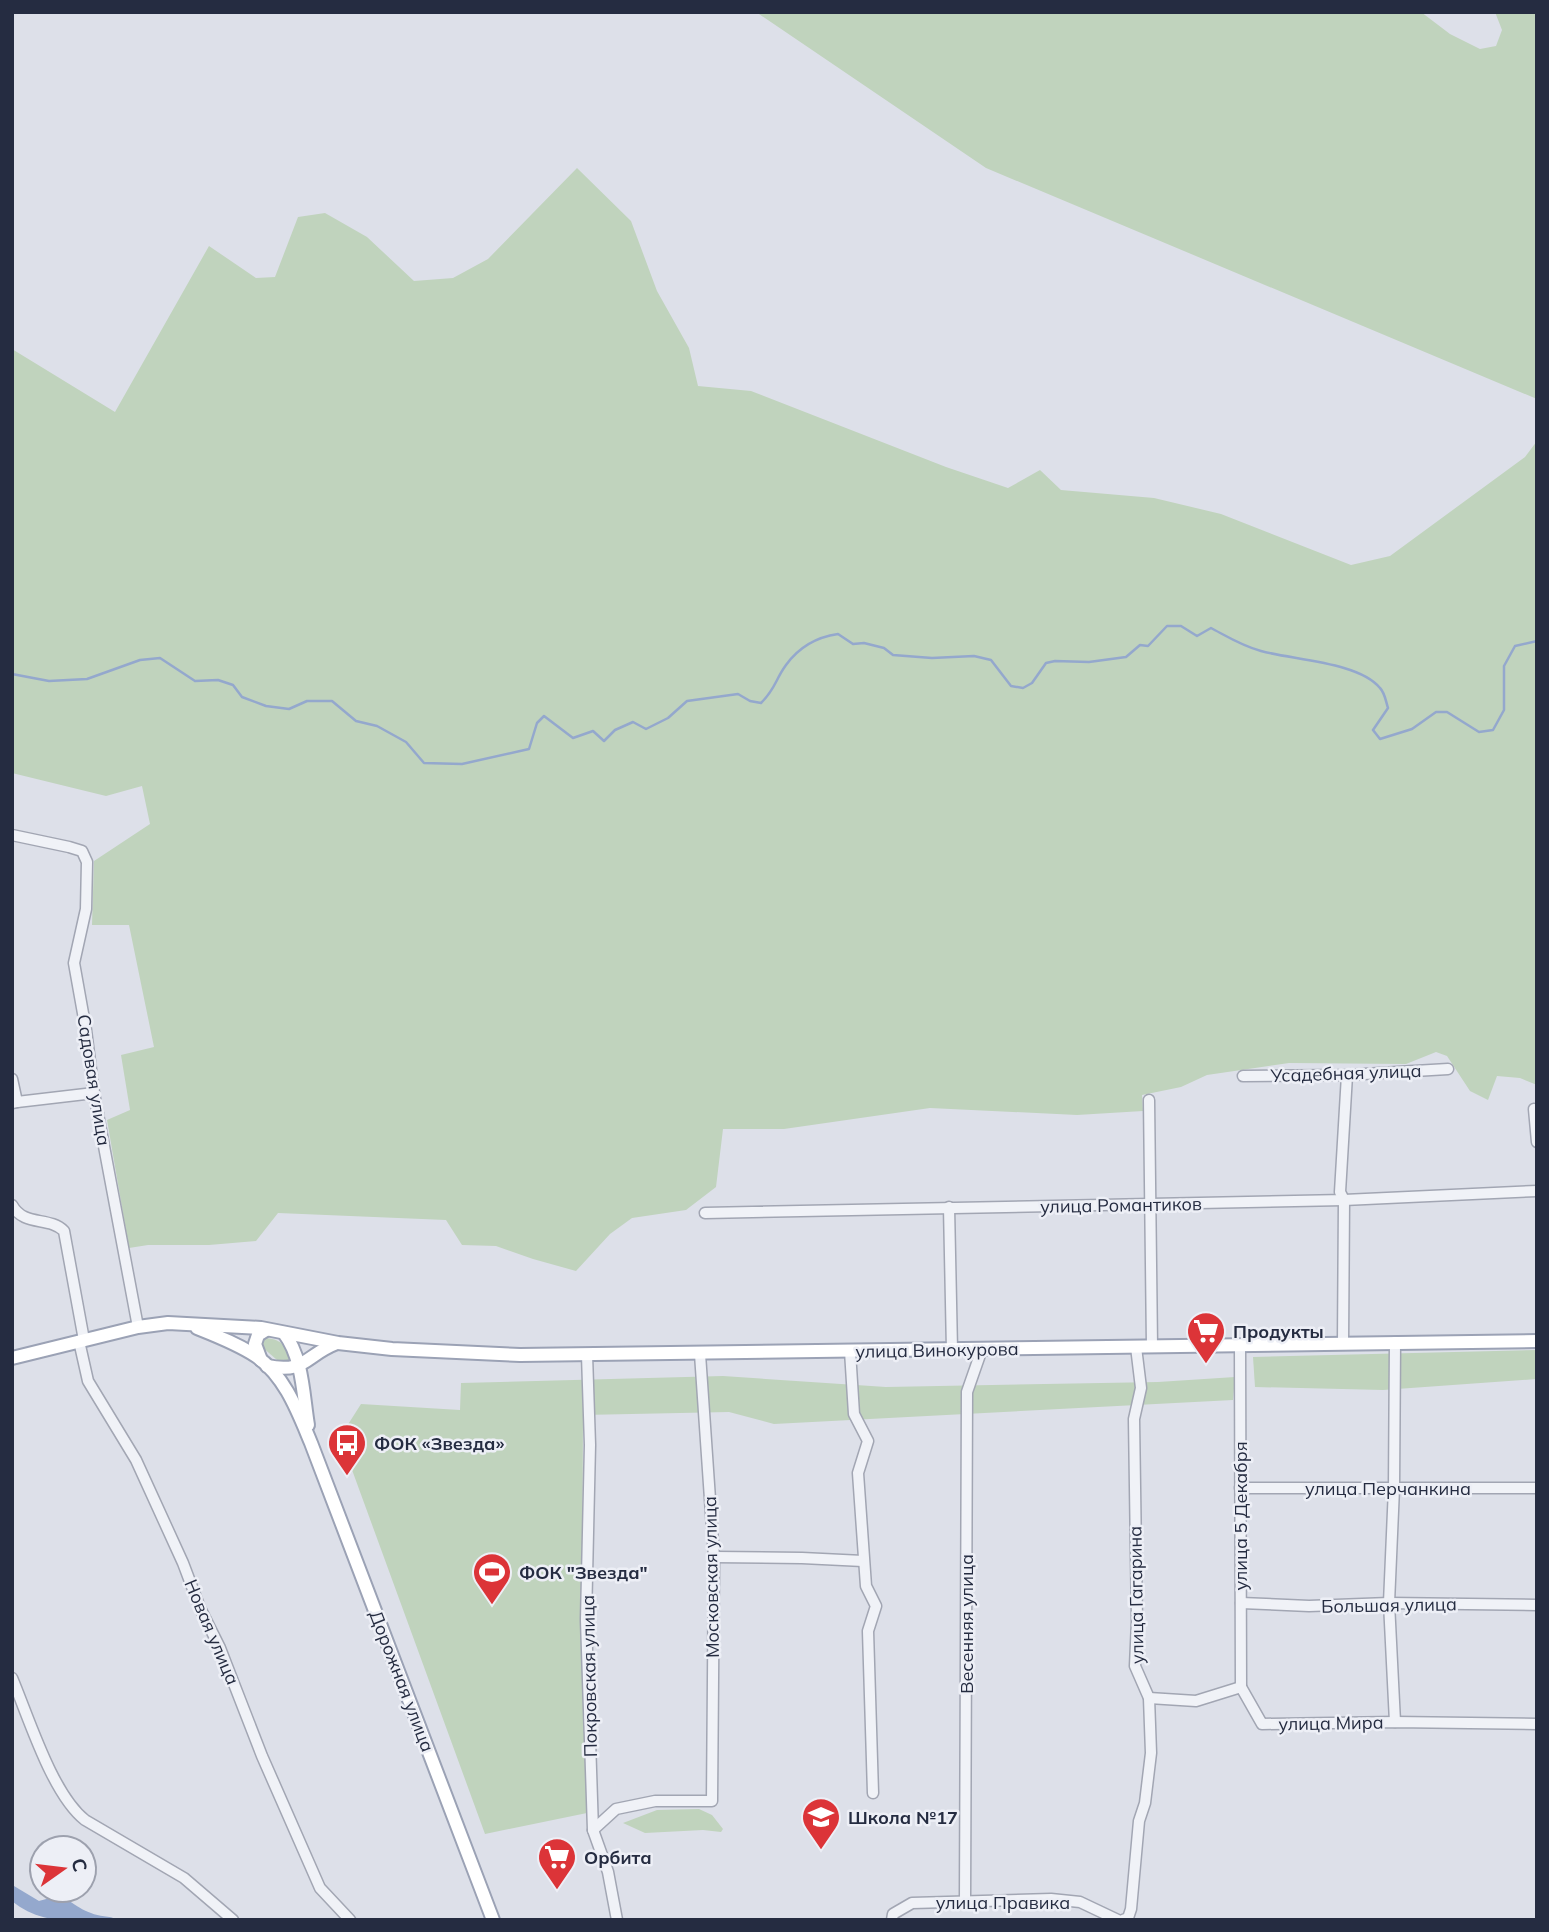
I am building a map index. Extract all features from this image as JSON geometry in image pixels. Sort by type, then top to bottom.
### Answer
[{"type":"main road","points":[[12,1358],[138,1327],[168,1323],[284,1332],[338,1343]]},
{"type":"main road","points":[[190,1325],[241,1347],[265,1363],[290,1369],[299,1367],[319,1351],[338,1343]]},
{"type":"main road","points":[[266,1330],[258,1335],[255,1343],[265,1363],[289,1396],[312,1443]]},
{"type":"main road","points":[[284,1332],[292,1344],[299,1367],[312,1443]]},
{"type":"main road","name":"улица Винокурова","points":[[338,1343],[452,1354],[587,1355],[1537,1341]]},
{"type":"main road","name":"Дорожная улица","points":[[312,1443],[493,1920]]},
{"type":"street","name":"Садовая улица","points":[[12,835],[69,846],[82,851],[87,862],[86,909],[74,963],[94,1093],[138,1327]]},
{"type":"street","name":"Усадебная улица","points":[[1243,1076],[1347,1075],[1448,1069]]},
{"type":"street","points":[[1343,1343],[1344,1200],[1340,1192],[1347,1075]]},
{"type":"street","points":[[12,1079],[15,1102],[94,1093]]},
{"type":"street","points":[[1149,1100],[1152,1346]]},
{"type":"street","points":[[1534,1109],[1537,1142]]},
{"type":"street","name":"улица Романтиков","points":[[705,1213],[1344,1200],[1537,1191]]},
{"type":"street","points":[[12,1205],[16,1213],[23,1218],[59,1226],[64,1231],[82,1341]]},
{"type":"street","points":[[949,1207],[952,1350]]},
{"type":"street","name":"Новая улица","points":[[82,1341],[88,1381],[135,1460],[183,1563],[262,1756],[320,1888],[350,1920]]},
{"type":"street","points":[[1395,1342],[1390,1603],[1395,1722]]},
{"type":"street","name":"улица 5 Декабря","points":[[1240,1345],[1241,1687]]},
{"type":"street","name":"улица Гагарина","points":[[1121,1920],[1128,1917],[1131,1909],[1139,1821],[1145,1803],[1151,1753],[1149,1698],[1135,1666],[1137,1621],[1133,1419],[1141,1388],[1136,1347]]},
{"type":"street","name":"Весенняя улица","points":[[965,1901],[967,1392],[982,1349]]},
{"type":"street","points":[[850,1351],[855,1414],[868,1441],[858,1473],[866,1586],[876,1606],[868,1631],[873,1793]]},
{"type":"street","name":"Московская улица","points":[[593,1830],[616,1810],[655,1801],[712,1801],[713,1557],[701,1353]]},
{"type":"street","name":"Покровская улица","points":[[587,1355],[590,1445],[586,1620],[593,1830],[608,1872],[617,1920]]},
{"type":"street","name":"улица Перчанкина","points":[[1240,1488],[1537,1488]]},
{"type":"street","points":[[713,1557],[863,1561]]},
{"type":"street","name":"Большая улица","points":[[1241,1603],[1309,1606],[1390,1603],[1537,1605]]},
{"type":"street","points":[[12,1678],[43,1753],[74,1811],[184,1878],[233,1920]]},
{"type":"street","points":[[1149,1698],[1196,1701],[1241,1687]]},
{"type":"street","name":"улица Мира","points":[[1241,1687],[1262,1724],[1537,1724]]},
{"type":"street","name":"улица Правика","points":[[892,1920],[893,1914],[912,1903],[1038,1899],[1080,1902],[1121,1920]]},
{"type":"green space","points":[[756,12],[1421,12],[1450,34],[1480,49],[1496,46],[1502,30],[1495,12],[1537,12],[1537,399],[986,168]]},
{"type":"green space","points":[[577,168],[631,221],[657,291],[689,348],[698,386],[751,391],[946,467],[1008,488],[1040,470],[1061,490],[1154,498],[1221,514],[1351,565],[1390,556],[1525,457],[1537,441],[1537,1085],[1520,1078],[1497,1076],[1488,1100],[1470,1091],[1447,1056],[1436,1052],[1406,1064],[1289,1063],[1207,1075],[1181,1087],[1142,1095],[1143,1111],[1077,1115],[930,1108],[784,1129],[723,1129],[716,1187],[686,1210],[632,1218],[610,1234],[576,1271],[496,1246],[462,1245],[446,1220],[278,1213],[256,1241],[129,1248],[107,1120],[130,1110],[121,1055],[154,1047],[129,925],[92,925],[94,861],[150,824],[142,786],[106,796],[12,773],[12,349],[115,412],[209,246],[256,278],[275,277],[298,217],[325,213],[367,237],[414,281],[453,278],[488,259]]},
{"type":"green space","points":[[267,1338],[280,1342],[285,1347],[291,1359],[286,1364],[261,1346],[260,1341]]},
{"type":"green space","points":[[1537,1350],[1537,1379],[1383,1390],[1255,1387],[1253,1357]]},
{"type":"green space","name":"ФОК \"Звезда\"","points":[[723,1376],[886,1387],[1158,1382],[1235,1377],[1233,1400],[774,1424],[729,1412],[583,1415],[582,1620],[589,1808],[587,1813],[485,1834],[340,1437],[361,1404],[460,1410],[461,1383]]},
{"type":"green space","points":[[699,1809],[712,1815],[723,1829],[721,1832],[703,1830],[645,1833],[623,1823],[657,1810]]},
{"type":"water","points":[[14,1886],[28,1894],[28,1904],[74,1904],[94,1914],[118,1920],[76,1921],[36,1915],[12,1901]]},
{"type":"waterway","points":[[12,674],[49,681],[87,679],[140,660],[160,658],[195,681],[218,680],[233,685],[242,697],[266,706],[289,709],[307,701],[332,701],[356,721],[377,726],[406,742],[424,763],[462,764],[529,749],[537,723],[544,716],[573,738],[593,731],[604,741],[615,730],[633,722],[646,729],[668,718],[687,701],[738,694],[750,701],[761,703],[797,653],[816,640],[838,634],[853,644],[864,643],[884,648],[893,655],[932,658],[974,656],[991,660],[1011,686],[1023,688],[1032,683],[1046,663],[1089,662],[1126,657],[1140,645],[1148,646],[1167,626],[1181,626],[1197,636],[1211,628],[1254,649],[1342,667],[1370,679],[1382,690],[1388,708],[1373,730],[1380,739],[1412,729],[1436,712],[1447,712],[1479,732],[1493,730],[1504,710],[1504,666],[1515,646],[1537,641]]},
{"type":"place","name":"Продукты","points":[[1206,1365]]},
{"type":"place","name":"ФОК «Звезда»","points":[[347,1477]]},
{"type":"place","name":"ФОК \"Звезда\"","points":[[492,1606]]},
{"type":"place","name":"Школа №17","points":[[821,1851]]},
{"type":"place","name":"Орбита","points":[[557,1891]]}]
